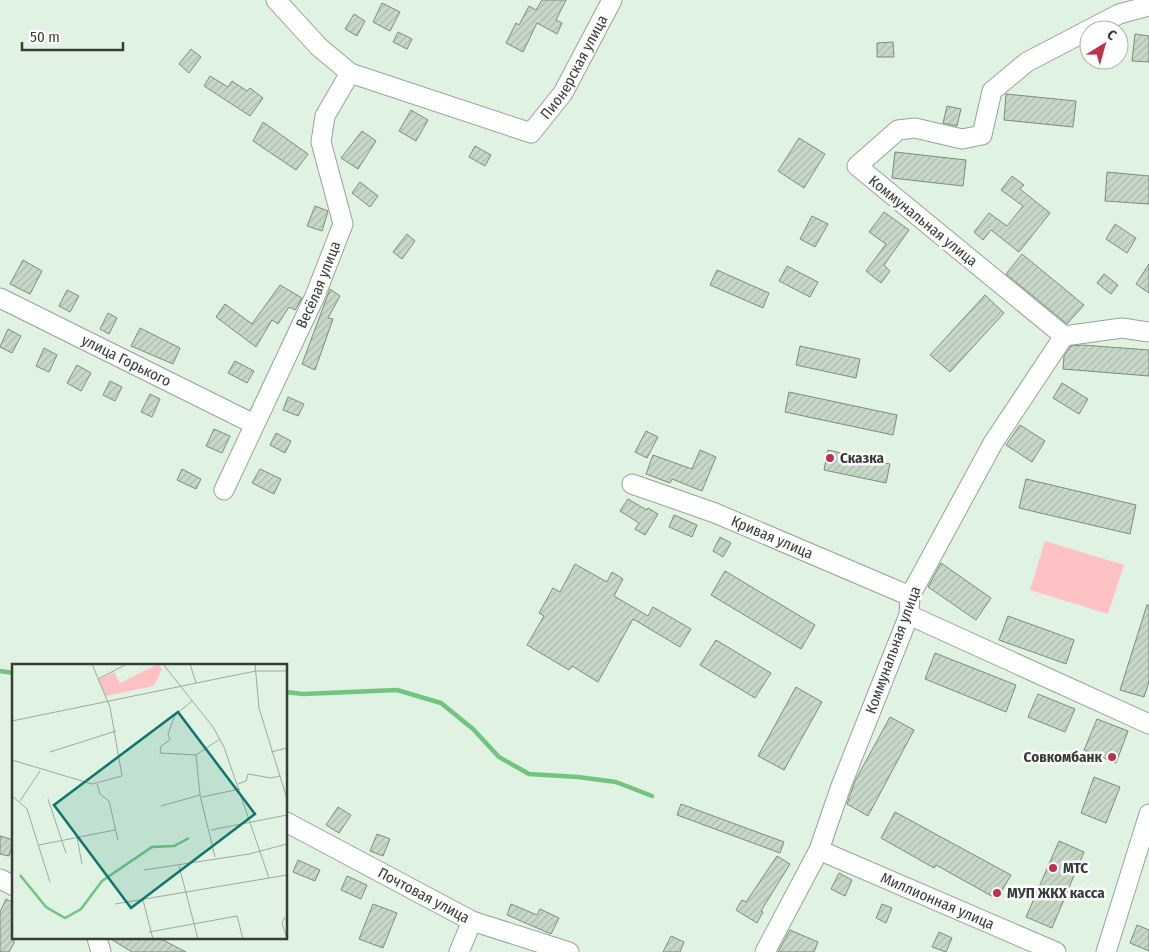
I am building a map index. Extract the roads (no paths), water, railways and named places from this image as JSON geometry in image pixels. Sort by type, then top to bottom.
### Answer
[{"type":"street","points":[[276,0],[319,48],[350,73]]},
{"type":"street","name":"Пионерская улица","points":[[350,73],[531,133],[563,93],[612,0]]},
{"type":"street","name":"Коммунальная улица","points":[[764,952],[819,850],[840,786],[909,615],[910,596],[993,443],[1064,336],[857,166],[898,130],[915,128],[962,139],[982,135],[992,91],[1027,62],[1119,14],[1149,6]]},
{"type":"street","name":"Весёлая улица","points":[[224,490],[315,296],[343,224],[321,142],[325,116],[350,73]]},
{"type":"street","name":"улица Горького","points":[[0,298],[254,424]]},
{"type":"street","points":[[1064,336],[1122,328],[1149,332]]},
{"type":"street","name":"Кривая улица","points":[[632,484],[715,513],[910,596]]},
{"type":"street","points":[[909,615],[1149,724]]},
{"type":"street","points":[[1106,952],[1149,814]]},
{"type":"street","name":"Почтовая улица","points":[[288,823],[472,921],[569,952]]},
{"type":"street","name":"Миллионная улица","points":[[819,850],[1056,952]]},
{"type":"street","points":[[0,879],[12,885]]},
{"type":"street","points":[[459,952],[472,921]]},
{"type":"waterway","points":[[0,671],[12,673]]},
{"type":"waterway","points":[[288,692],[303,694],[397,690],[441,703],[473,729],[499,757],[529,774],[616,782],[652,796]]},
{"type":"place","name":"Сказка","points":[[830,458]]},
{"type":"place","name":"Совкомбанк","points":[[1112,757]]},
{"type":"place","name":"МТС","points":[[1053,868]]},
{"type":"place","name":"МУП ЖКХ касса","points":[[997,893]]}]
